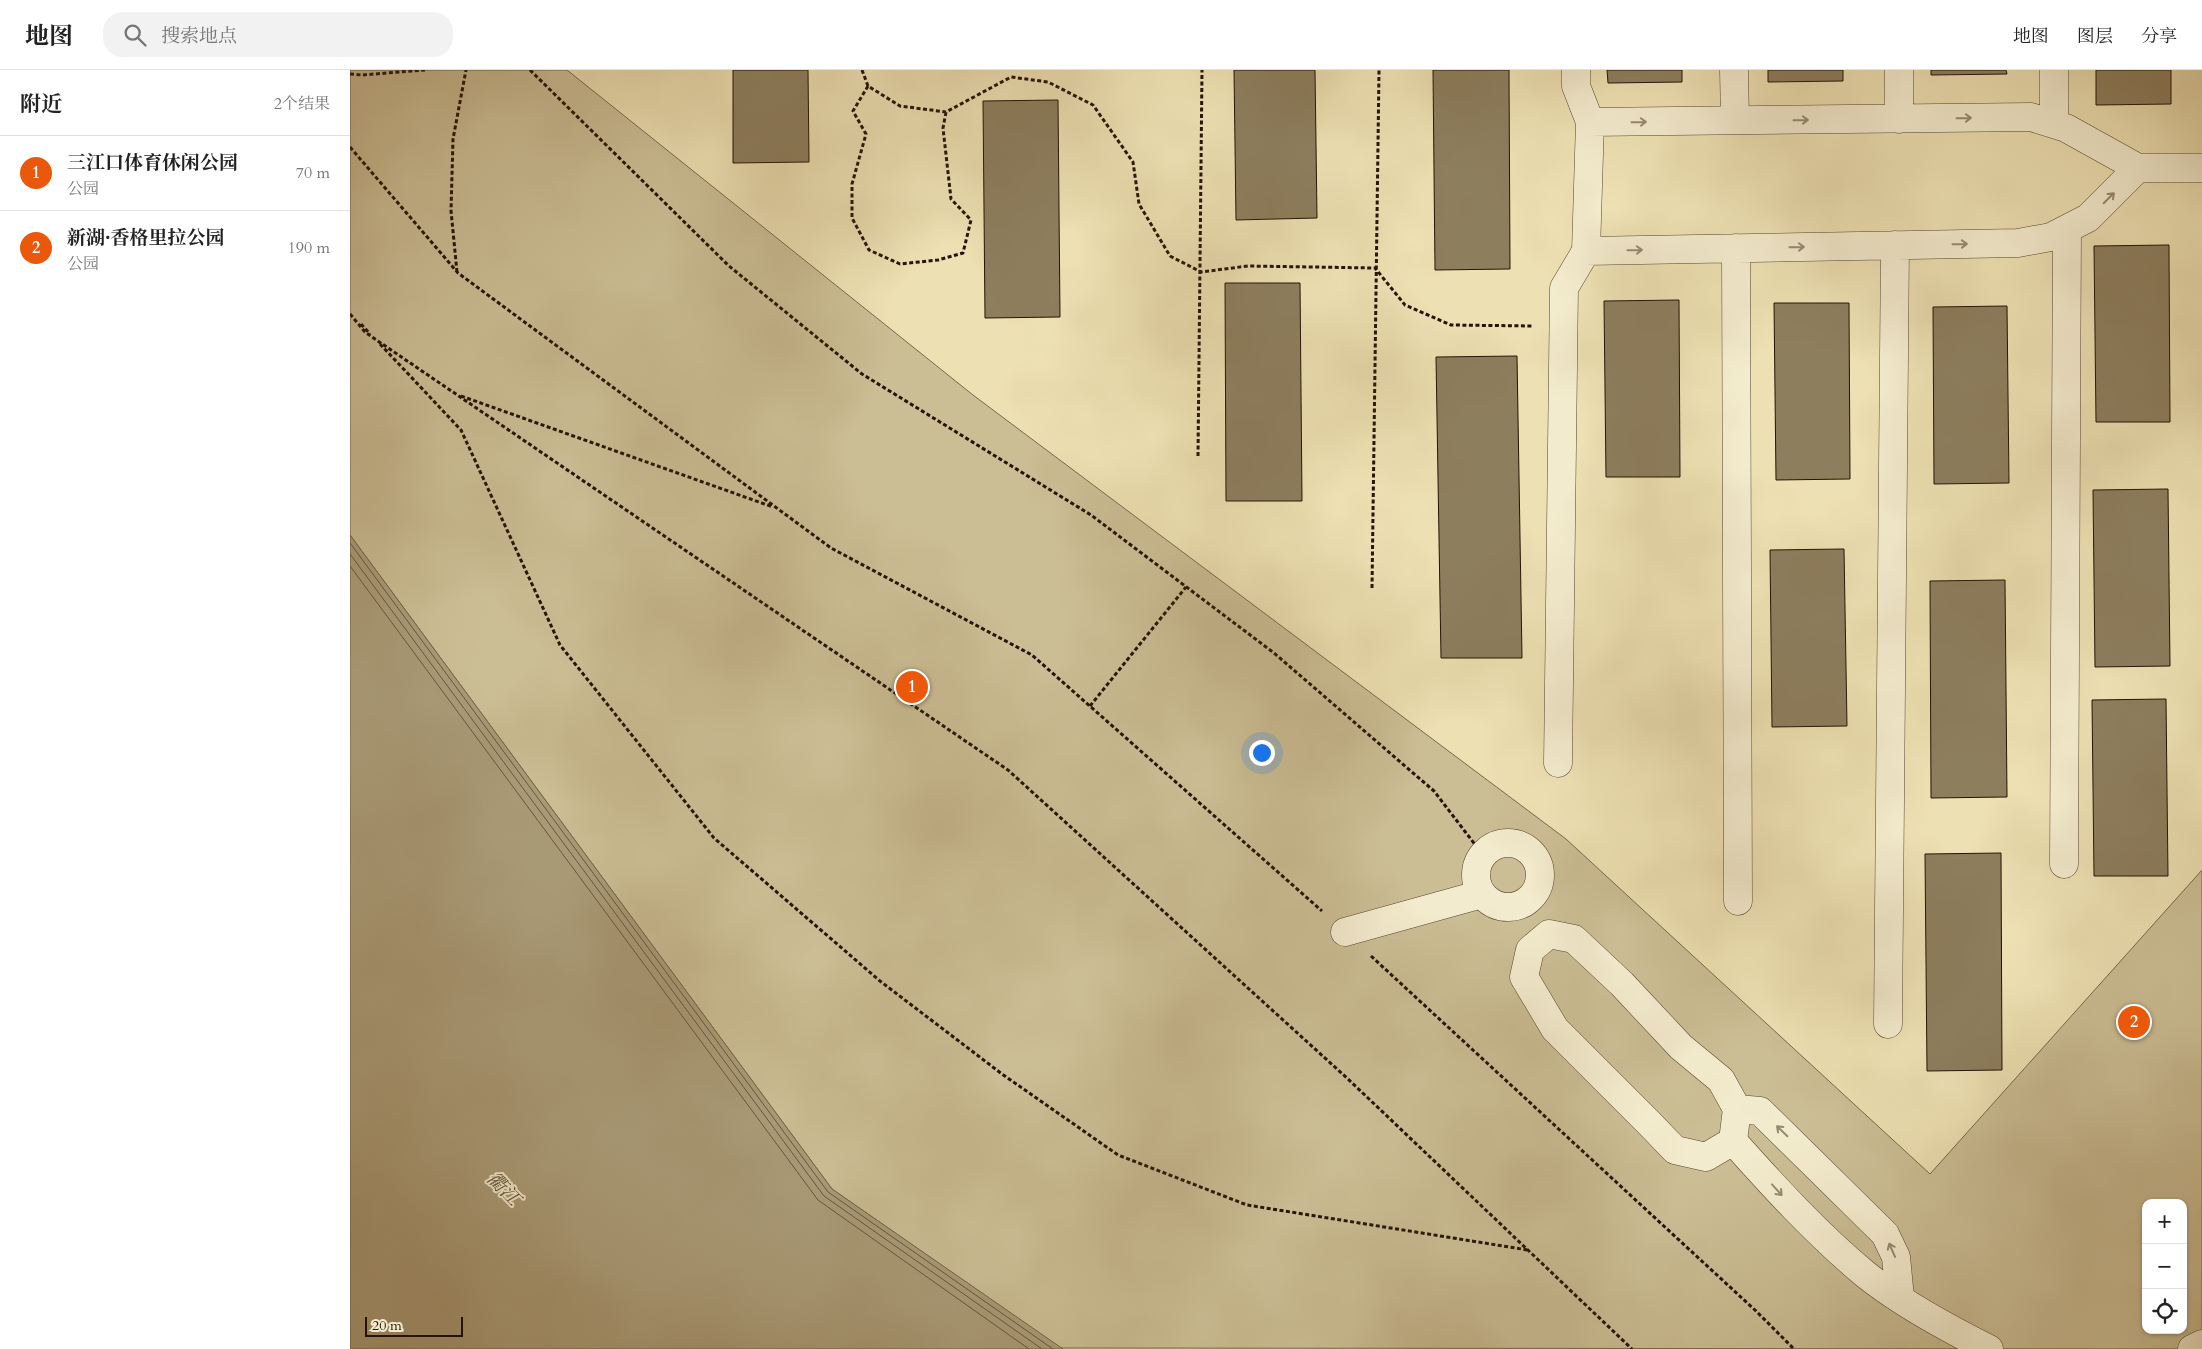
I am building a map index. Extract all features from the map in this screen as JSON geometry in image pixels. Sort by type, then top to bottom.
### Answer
[{"type":"street","points":[[1558,763],[1564,288],[1586,251],[1590,122],[1576,86],[1576,70]]},
{"type":"street","points":[[1734,70],[1735,120]]},
{"type":"street","points":[[1899,70],[1899,118]]},
{"type":"street","points":[[2054,70],[2054,124]]},
{"type":"street","points":[[1590,122],[2031,117],[2066,128],[2138,168],[2202,168]]},
{"type":"street","points":[[1586,251],[2018,243],[2051,237],[2088,218],[2138,168]]},
{"type":"street","points":[[2064,864],[2067,229]]},
{"type":"street","points":[[1888,1024],[1895,245]]},
{"type":"street","points":[[1736,248],[1738,901]]},
{"type":"street","points":[[1511,843],[1530,851],[1536,859],[1540,880],[1530,899],[1521,905],[1510,908],[1499,906],[1482,894],[1477,884],[1476,874],[1483,854],[1500,844],[1511,843]]},
{"type":"street","points":[[1345,932],[1482,894]]},
{"type":"street","points":[[1521,905],[1549,934],[1574,939],[1622,984],[1681,1047],[1721,1080],[1737,1109],[1733,1141],[1782,1195],[1858,1268],[1936,1322],[1989,1349]]},
{"type":"street","points":[[1549,934],[1530,950],[1524,977],[1555,1029],[1675,1150],[1706,1157],[1733,1141]]},
{"type":"street","points":[[1737,1109],[1760,1111],[1885,1234],[1896,1257],[1900,1298]]},
{"type":"street","points":[[2192,1349],[2202,1344]]},
{"type":"path","points":[[350,74],[362,75],[425,70]]},
{"type":"path","points":[[458,273],[451,211],[453,139],[466,70]]},
{"type":"path","points":[[530,70],[729,266],[862,374],[1091,515],[1274,653],[1434,791],[1483,854]]},
{"type":"path","points":[[862,70],[868,86],[900,106],[946,112],[1011,77],[1048,82],[1093,105],[1133,162],[1139,204],[1170,256],[1200,272],[1248,266],[1375,268]]},
{"type":"path","points":[[1198,456],[1202,70]]},
{"type":"path","points":[[1372,588],[1379,70]]},
{"type":"path","points":[[868,86],[853,110],[866,134],[852,184],[852,218],[869,250],[900,264],[938,260],[963,253],[971,220],[951,199],[943,128],[946,112]]},
{"type":"path","points":[[350,147],[458,273],[831,548],[1032,655],[1281,873],[1749,1304],[1794,1349]]},
{"type":"path","points":[[1375,268],[1405,305],[1451,324],[1500,327],[1563,326]]},
{"type":"path","points":[[350,314],[365,332],[375,339],[1008,770],[1348,1079],[1632,1349]]},
{"type":"path","points":[[375,339],[461,430],[560,645],[714,838],[880,981],[1002,1074],[1118,1155],[1247,1205],[1528,1250]]},
{"type":"path","points":[[455,394],[778,509]]},
{"type":"path","points":[[1090,706],[1186,587]]},
{"type":"shaded area","points":[[350,70],[567,70],[973,395],[1566,839],[1930,1174],[2202,870],[2202,1349],[1060,1348],[832,1189],[350,535]]},
{"type":"water","name":"衢江","points":[[350,535],[832,1189],[1063,1349],[350,1349]]},
{"type":"building","points":[[733,70],[808,70],[809,162],[733,163]]},
{"type":"building","points":[[1234,70],[1315,70],[1317,218],[1236,220]]},
{"type":"building","points":[[1433,70],[1509,70],[1510,269],[1435,270]]},
{"type":"building","points":[[1607,70],[1682,70],[1682,82],[1608,83]]},
{"type":"building","points":[[1768,70],[1843,70],[1843,81],[1768,82]]},
{"type":"building","points":[[1931,70],[2006,70],[2007,74],[1931,75]]},
{"type":"building","points":[[2096,70],[2171,70],[2171,104],[2096,105]]},
{"type":"building","points":[[1058,100],[1060,317],[985,318],[983,101]]},
{"type":"building","points":[[2169,245],[2170,422],[2096,422],[2094,246]]},
{"type":"building","points":[[1225,283],[1300,283],[1302,501],[1226,501]]},
{"type":"building","points":[[1679,300],[1680,477],[1606,477],[1604,301]]},
{"type":"building","points":[[1774,303],[1849,303],[1850,479],[1776,480]]},
{"type":"building","points":[[2007,306],[2009,483],[1934,484],[1933,307]]},
{"type":"building","points":[[1517,356],[1522,658],[1441,658],[1436,357]]},
{"type":"building","points":[[2168,489],[2170,666],[2095,667],[2093,490]]},
{"type":"building","points":[[1844,549],[1847,726],[1772,727],[1770,550]]},
{"type":"building","points":[[2005,580],[2007,797],[1931,798],[1930,581]]},
{"type":"building","points":[[2166,699],[2168,876],[2094,876],[2092,700]]},
{"type":"building","points":[[2001,853],[2002,1070],[1927,1071],[1925,854]]},
{"type":"place","name":"三江口体育休闲公园","points":[[912,687]]},
{"type":"place","name":"新湖·香格里拉公园","points":[[2134,1022]]}]
